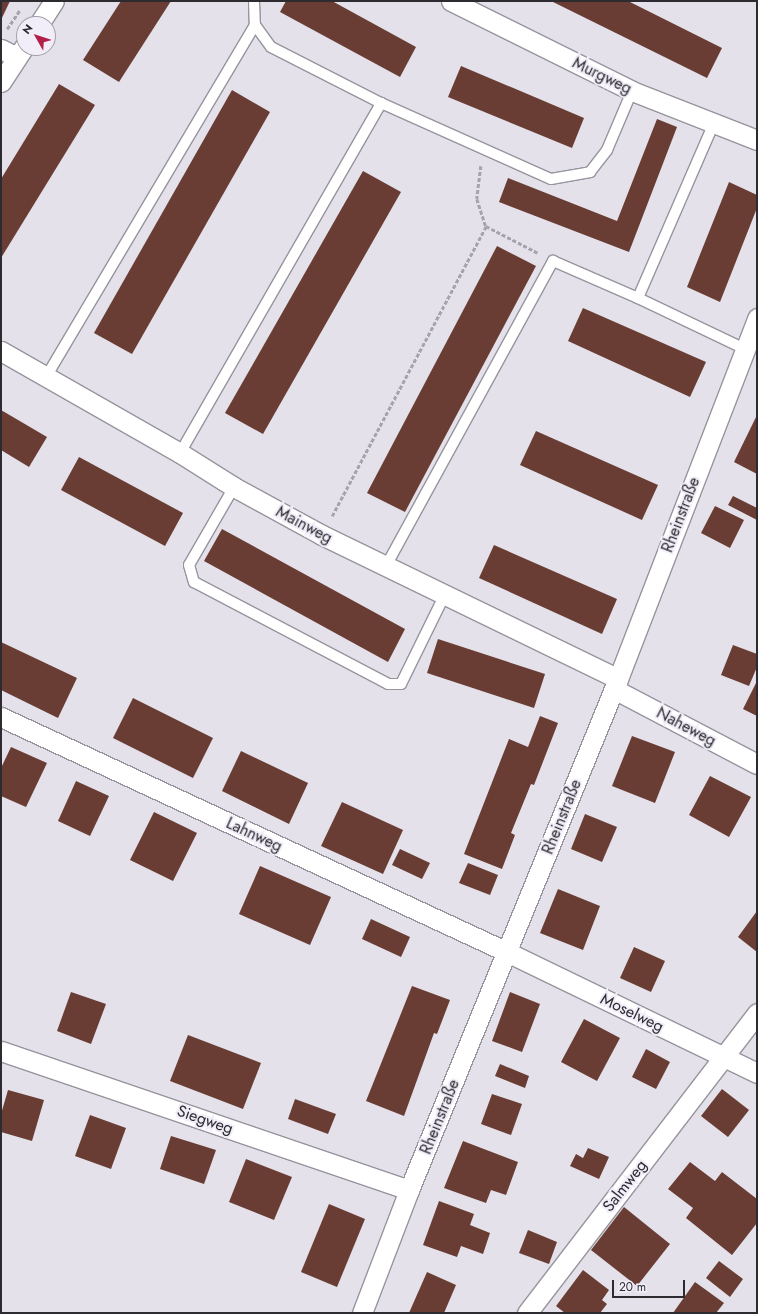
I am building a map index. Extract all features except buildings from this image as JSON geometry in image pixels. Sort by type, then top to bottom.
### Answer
[{"type":"street","points":[[44,16],[54,1]]},
{"type":"street","name":"Murgweg","points":[[451,1],[632,91],[757,140]]},
{"type":"street","points":[[1,82],[12,47]]},
{"type":"street","name":"Rheinstraße","points":[[362,1313],[409,1190],[751,352],[757,318]]},
{"type":"street","name":"Mainweg","points":[[1,351],[180,453],[234,487],[322,536],[445,594],[616,684]]},
{"type":"street","name":"Naheweg","points":[[616,684],[757,764]]},
{"type":"street","name":"Lahnweg","points":[[1,717],[507,952]]},
{"type":"street","name":"Moselweg","points":[[507,952],[757,1073]]},
{"type":"street","name":"Salmweg","points":[[527,1313],[724,1058],[757,1012]]},
{"type":"street","name":"Siegweg","points":[[1,1051],[409,1190]]},
{"type":"lane","points":[[46,377],[255,25],[254,1]]},
{"type":"lane","points":[[255,25],[271,47],[381,103],[551,179],[590,172],[607,150],[632,91]]},
{"type":"lane","points":[[180,453],[381,103]]},
{"type":"lane","points":[[638,298],[714,123]]},
{"type":"lane","points":[[386,566],[553,261],[638,298],[751,352]]},
{"type":"lane","points":[[234,487],[189,565],[194,582],[388,684],[401,684],[445,594]]},
{"type":"path","points":[[12,47],[21,7]]},
{"type":"path","points":[[479,147],[481,163],[477,199],[486,226],[553,261]]},
{"type":"path","points":[[322,536],[486,226]]}]
